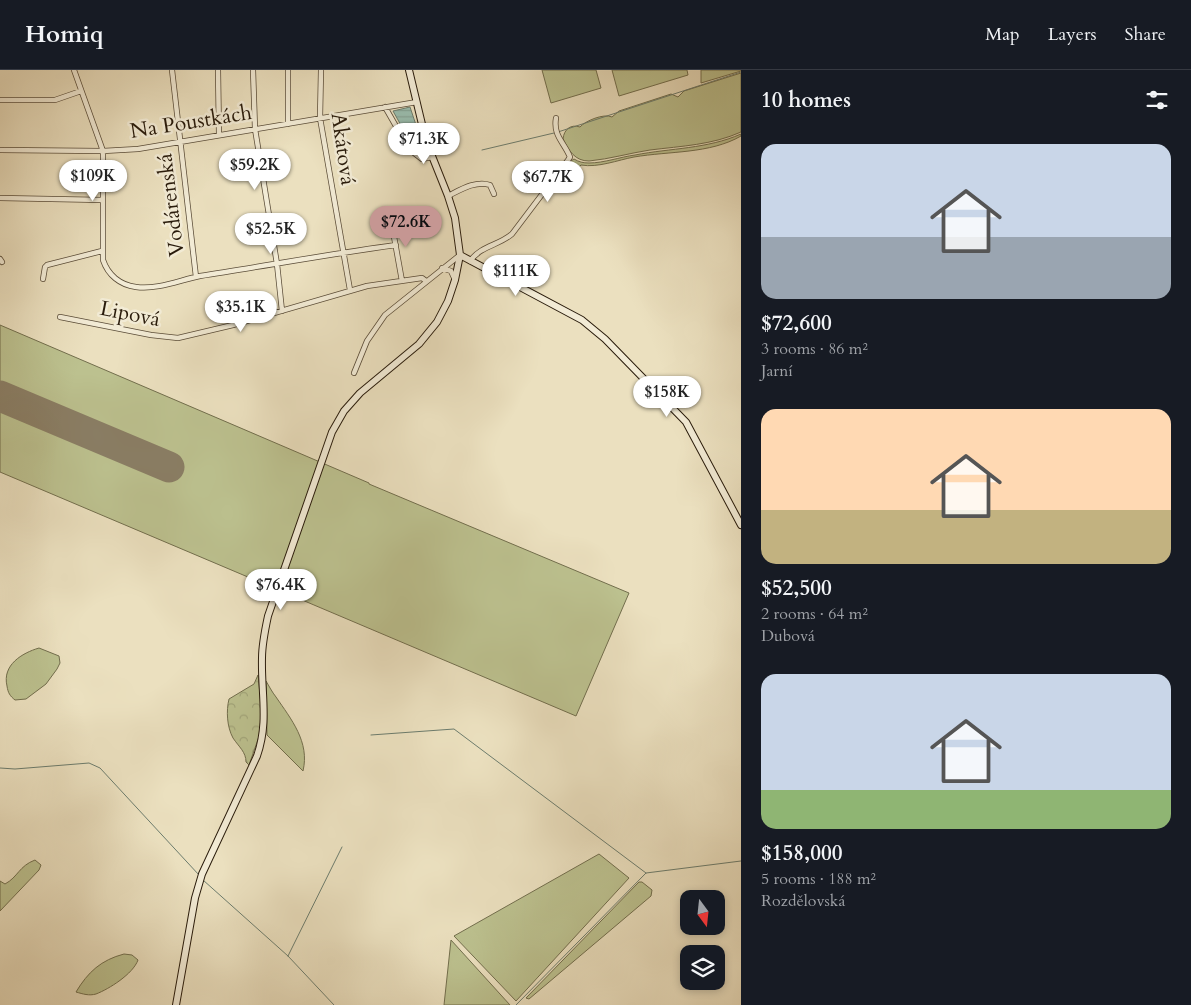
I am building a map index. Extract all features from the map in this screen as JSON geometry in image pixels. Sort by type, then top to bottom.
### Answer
[{"type":"street","points":[[74,70],[103,151],[102,260],[106,269],[115,279],[125,285],[137,288],[150,287],[196,277],[396,245]]},
{"type":"street","name":"Vodárenská","points":[[172,70],[196,277]]},
{"type":"street","points":[[218,70],[219,135]]},
{"type":"street","points":[[253,70],[255,129],[277,264],[282,311]]},
{"type":"street","points":[[288,70],[288,124]]},
{"type":"street","name":"Akátová","points":[[321,70],[320,118],[350,290]]},
{"type":"street","points":[[176,1005],[195,898],[202,874],[257,756],[263,739],[262,644],[268,616],[332,432],[344,411],[360,393],[419,344],[436,322],[448,301],[455,280],[460,255],[455,218],[426,141],[409,70]]},
{"type":"street","points":[[0,100],[56,100],[81,91]]},
{"type":"street","name":"Na Poustkách","points":[[0,150],[103,151],[138,149],[416,102]]},
{"type":"street","points":[[385,107],[409,149],[422,159],[432,157]]},
{"type":"street","points":[[470,261],[477,252],[506,239],[512,234],[570,157],[556,134],[556,118]]},
{"type":"street","points":[[448,196],[484,183],[490,185],[494,194]]},
{"type":"street","points":[[0,198],[103,200]]},
{"type":"street","points":[[391,220],[402,280]]},
{"type":"street","points":[[43,279],[47,265],[102,251]]},
{"type":"street","points":[[460,255],[582,320],[605,339],[686,422],[741,525]]},
{"type":"street","points":[[354,373],[367,341],[385,315],[460,255]]},
{"type":"street","points":[[442,268],[451,272],[455,280]]},
{"type":"street","name":"Lipová","points":[[60,317],[152,335],[178,338],[202,334],[367,286],[422,278],[426,281]]},
{"type":"green space","points":[[542,70],[596,70],[601,88],[551,103]]},
{"type":"green space","points":[[612,70],[687,70],[688,75],[619,96]]},
{"type":"green space","points":[[701,70],[741,70],[741,71],[701,83]]},
{"type":"green space","points":[[741,73],[741,132],[719,140],[589,161],[576,157],[563,139],[566,130],[571,127],[580,127],[590,120],[604,116],[612,117],[619,111],[671,94],[678,97],[684,91]]},
{"type":"green space","points":[[741,134],[741,136],[729,142],[703,149],[634,157],[601,165],[581,165],[578,168],[571,169],[568,163],[574,159],[579,162],[595,163],[715,143]]},
{"type":"green space","points":[[0,325],[369,484],[629,593],[576,716],[0,472]]},
{"type":"green space","points":[[39,648],[59,656],[60,663],[46,684],[26,699],[15,700],[8,691],[7,672],[10,666],[20,657]]},
{"type":"green space","points":[[258,675],[262,728],[249,765],[231,734],[228,724],[229,699],[254,684]]},
{"type":"green space","points":[[266,681],[298,731],[304,750],[303,771],[267,735]]},
{"type":"green space","points":[[599,854],[629,878],[516,1001],[454,936]]},
{"type":"green space","points":[[35,860],[41,865],[39,870],[0,911],[0,881],[5,884],[25,865]]},
{"type":"green space","points":[[639,882],[642,882],[652,890],[651,896],[529,999],[526,998]]},
{"type":"green space","points":[[451,940],[510,1005],[444,1005]]},
{"type":"green space","points":[[124,954],[132,955],[138,960],[131,971],[120,980],[96,994],[88,995],[76,992],[85,978],[102,963]]},
{"type":"shaded area","points":[[410,107],[421,140],[416,145],[412,145],[393,111]]},
{"type":"waterway","points":[[558,132],[741,72]]},
{"type":"waterway","points":[[482,150],[554,133]]},
{"type":"waterway","points":[[371,735],[454,729],[646,873]]},
{"type":"waterway","points":[[0,768],[15,769],[89,763],[100,768],[199,875]]},
{"type":"waterway","points":[[288,956],[342,847]]},
{"type":"waterway","points":[[516,1005],[646,873],[741,861]]},
{"type":"waterway","points":[[203,880],[288,956],[334,1005]]},
{"type":"runway","points":[[0,396],[169,467]]}]
